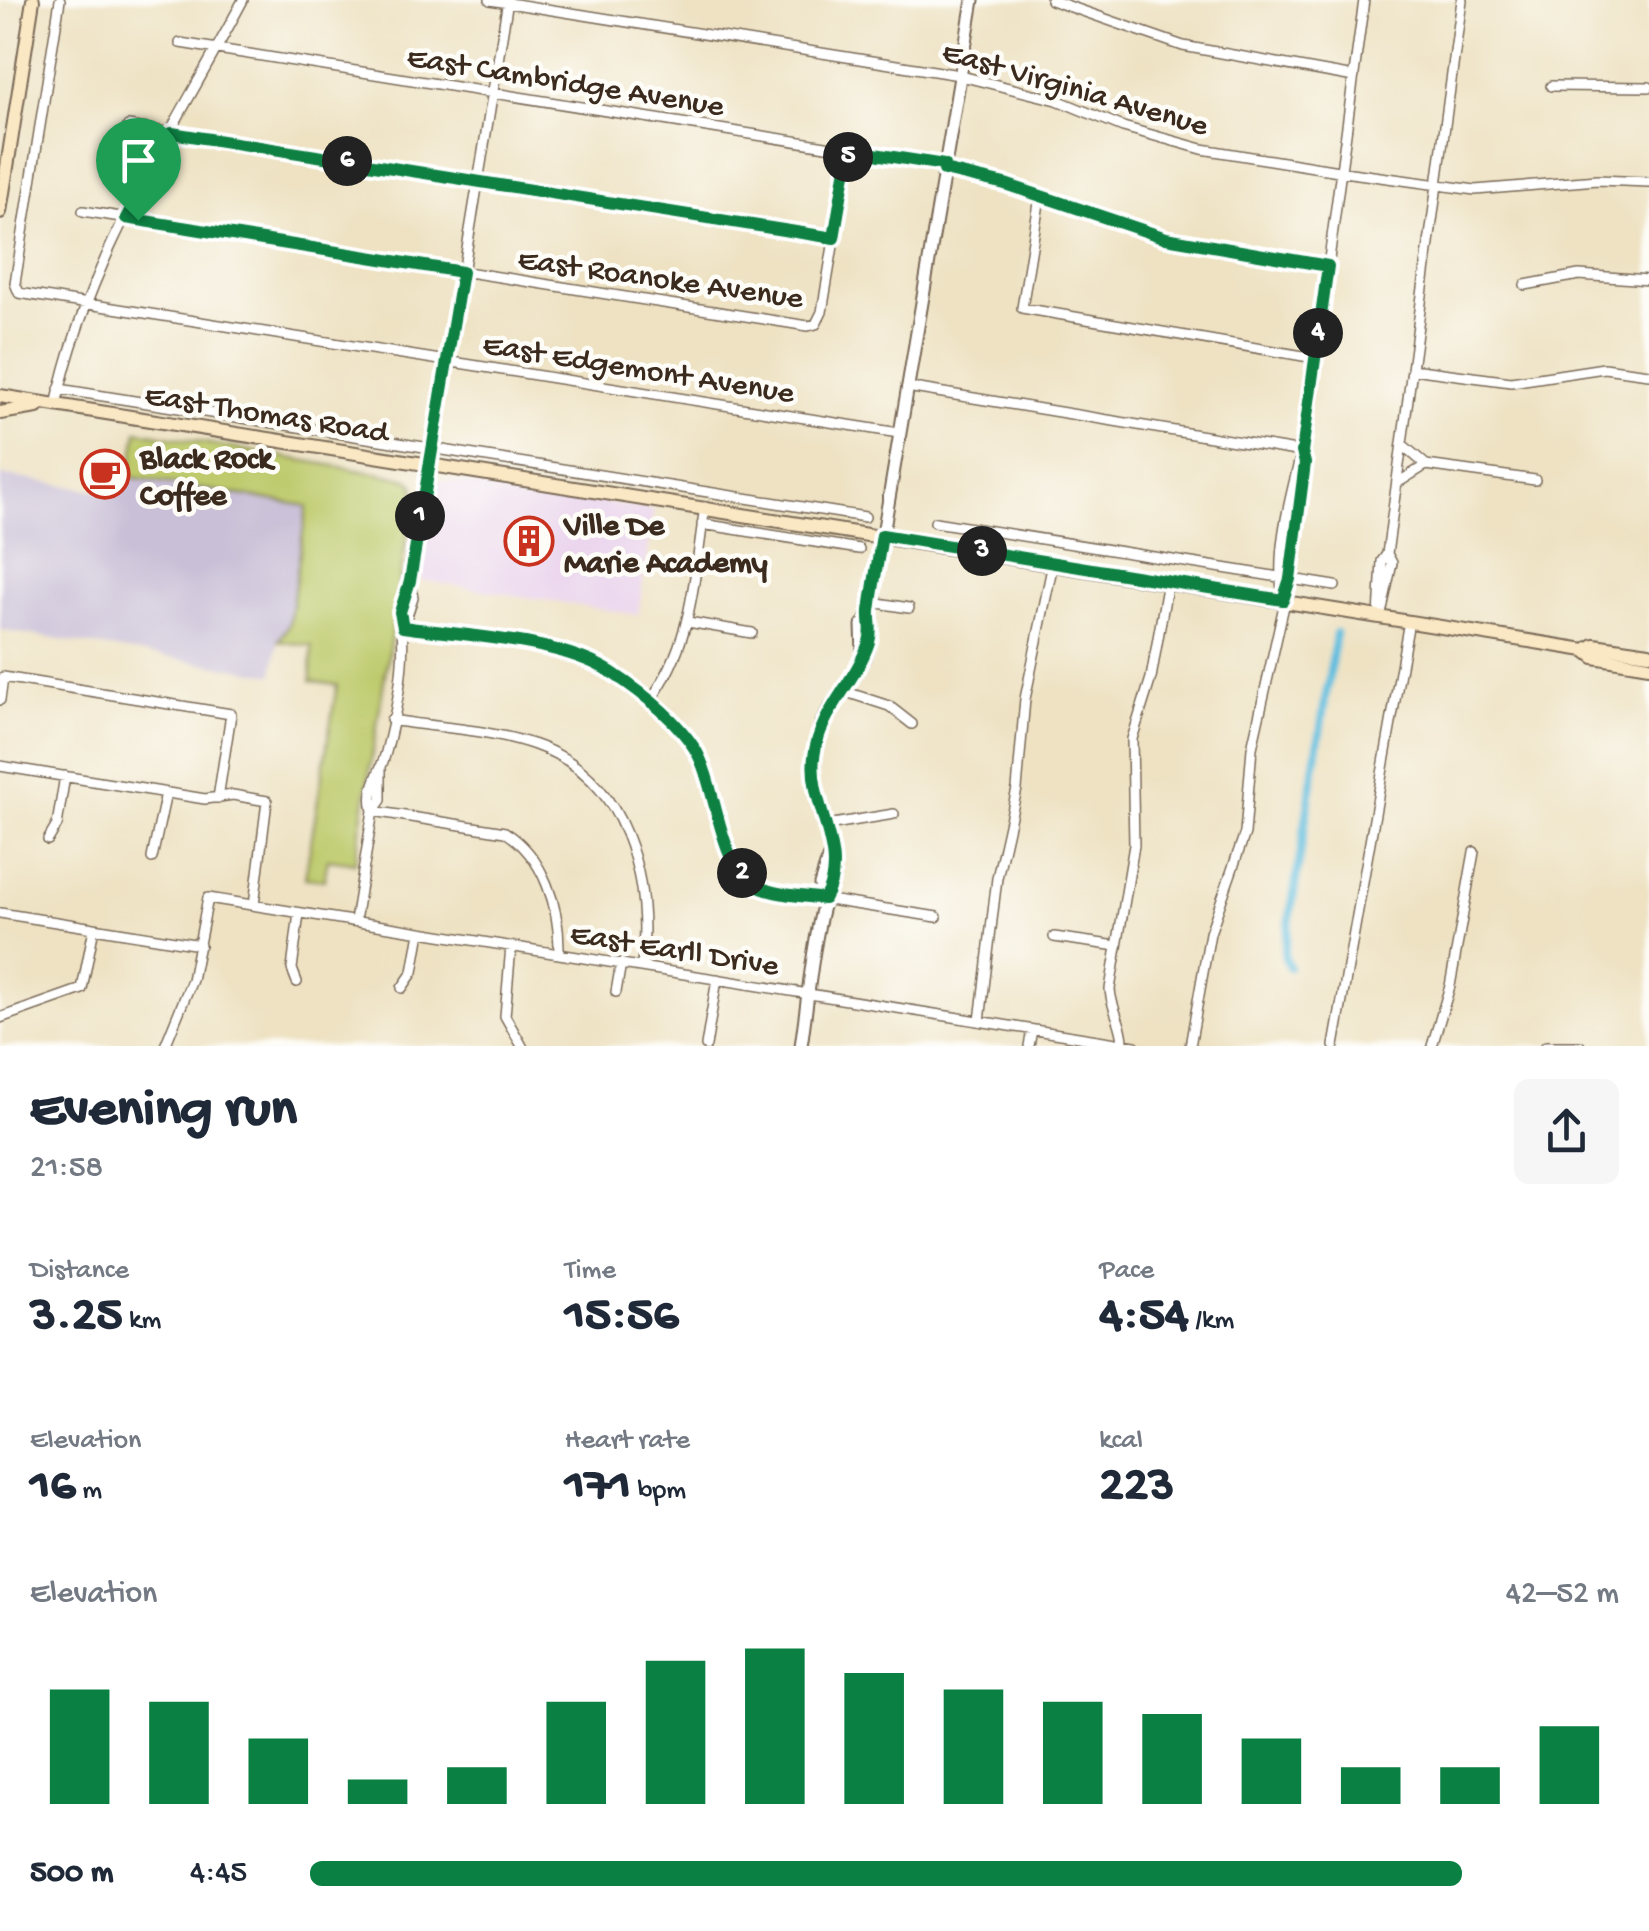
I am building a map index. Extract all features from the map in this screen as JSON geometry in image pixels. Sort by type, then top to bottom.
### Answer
[{"type":"main road","points":[[0,212],[33,0]]},
{"type":"main road","name":"East Thomas Road","points":[[0,396],[1053,562],[1586,650],[1594,658],[1649,666]]},
{"type":"main road","points":[[0,413],[56,406]]},
{"type":"main road","name":"East Thomas Road","points":[[1586,650],[1594,644],[1649,653]]},
{"type":"street","name":"East Edgemont Avenue","points":[[60,0],[16,290],[899,433]]},
{"type":"street","points":[[56,406],[84,304],[243,0]]},
{"type":"street","name":"East Virginia Avenue","points":[[490,0],[960,76],[1057,100],[1176,142],[1342,172],[1500,191],[1570,181],[1649,182]]},
{"type":"street","points":[[801,1046],[824,899],[833,874],[827,825],[814,788],[814,758],[824,719],[846,692],[872,626],[869,617],[882,535],[972,0]]},
{"type":"street","points":[[1051,0],[1183,46],[1354,77]]},
{"type":"street","points":[[1190,1046],[1210,934],[1246,833],[1252,748],[1290,579],[1314,358],[1364,0]]},
{"type":"street","points":[[1379,617],[1392,564],[1387,554],[1462,0]]},
{"type":"street","points":[[355,921],[373,811],[382,790],[380,766],[391,720],[403,627],[400,612],[410,581],[508,1]]},
{"type":"street","name":"East Cambridge Avenue","points":[[180,43],[944,168],[1166,238],[1328,266]]},
{"type":"street","points":[[1552,86],[1649,87]]},
{"type":"street","points":[[128,126],[834,238],[849,150]]},
{"type":"street","points":[[1040,197],[1022,308],[1314,358]]},
{"type":"street","name":"East Roanoke Avenue","points":[[83,211],[804,326],[816,324],[834,238]]},
{"type":"street","points":[[1525,285],[1580,275],[1649,280]]},
{"type":"street","points":[[1412,370],[1512,382],[1604,368],[1649,374]]},
{"type":"street","points":[[907,387],[1302,452]]},
{"type":"street","name":"East Thomas Road","points":[[59,389],[865,517]]},
{"type":"street","points":[[1403,445],[1426,465],[1535,480]]},
{"type":"street","points":[[1283,600],[1279,577],[1296,462],[1302,452]]},
{"type":"street","points":[[1398,483],[1426,465]]},
{"type":"street","points":[[649,702],[673,666],[688,622],[705,507]]},
{"type":"street","points":[[935,522],[1335,586]]},
{"type":"street","points":[[702,524],[859,549]]},
{"type":"street","points":[[999,554],[1002,532]]},
{"type":"street","points":[[1127,1045],[1111,1001],[1134,845],[1131,748],[1137,715],[1152,678],[1164,581],[1163,558]]},
{"type":"street","points":[[980,1021],[997,878],[1017,789],[1025,699],[1053,562]]},
{"type":"street","points":[[872,602],[910,608]]},
{"type":"street","points":[[688,622],[752,633]]},
{"type":"street","points":[[1334,1046],[1409,622]]},
{"type":"street","points":[[403,627],[568,653],[615,675],[680,729],[697,752],[735,862],[749,881],[772,891],[937,917]]},
{"type":"street","points":[[0,700],[3,677],[231,714],[218,798]]},
{"type":"street","points":[[846,692],[890,706],[912,724]]},
{"type":"street","points":[[391,720],[522,740],[555,753],[590,778],[622,822],[639,870],[647,919],[642,966]]},
{"type":"street","points":[[1131,748],[1145,750]]},
{"type":"street","points":[[0,766],[166,793],[218,798],[233,795],[267,801],[254,905]]},
{"type":"street","points":[[48,840],[57,824],[65,776]]},
{"type":"street","points":[[152,858],[166,793]]},
{"type":"street","points":[[373,811],[504,832],[521,842],[536,858],[556,915],[558,953]]},
{"type":"street","points":[[827,825],[894,814]]},
{"type":"street","points":[[1119,844],[1134,845]]},
{"type":"street","points":[[1432,1046],[1450,986],[1474,852]]},
{"type":"street","name":"East Earll Drive","points":[[200,945],[208,898],[1127,1045]]},
{"type":"street","points":[[0,913],[200,945],[192,980],[165,1046]]},
{"type":"street","points":[[297,982],[292,969],[300,913]]},
{"type":"street","points":[[0,1018],[82,988],[94,928]]},
{"type":"street","points":[[402,988],[413,972],[420,932]]},
{"type":"street","points":[[1054,936],[1117,946]]},
{"type":"street","points":[[511,946],[505,1016],[522,1046]]},
{"type":"street","points":[[616,992],[621,963]]},
{"type":"street","points":[[706,1046],[717,979]]},
{"type":"street","points":[[1029,1046],[1032,1030]]},
{"type":"street","points":[[1546,1046],[1580,1046]]},
{"type":"shaded area","points":[[0,475],[106,492],[118,487],[119,481],[129,484],[130,477],[307,506],[289,624],[278,641],[273,675],[0,630]]},
{"type":"shaded area","points":[[440,480],[654,510],[638,615],[420,580],[434,486]]},
{"type":"green space","points":[[137,431],[408,479],[415,487],[355,863],[328,859],[324,880],[305,878],[337,685],[311,681],[312,646],[278,641],[289,624],[307,506],[130,477]]},
{"type":"waterway","points":[[1289,967],[1284,955],[1336,633]]},
{"type":"place","name":"Black Rock Coffee","points":[[105,474]]},
{"type":"place","name":"Ville De Marie Academy","points":[[529,541]]},
{"type":"route","points":[[172,133],[834,238],[849,150],[944,165],[944,170],[1005,184],[1166,238],[1328,266],[1302,452],[1305,463],[1290,579],[1283,600],[882,535],[869,617],[869,642],[855,677],[824,719],[814,758],[814,788],[829,836],[831,887],[824,899],[772,891],[749,881],[740,871],[697,752],[680,729],[615,675],[568,653],[403,627],[400,612],[410,581],[462,272],[138,220],[126,218],[172,133]]}]
